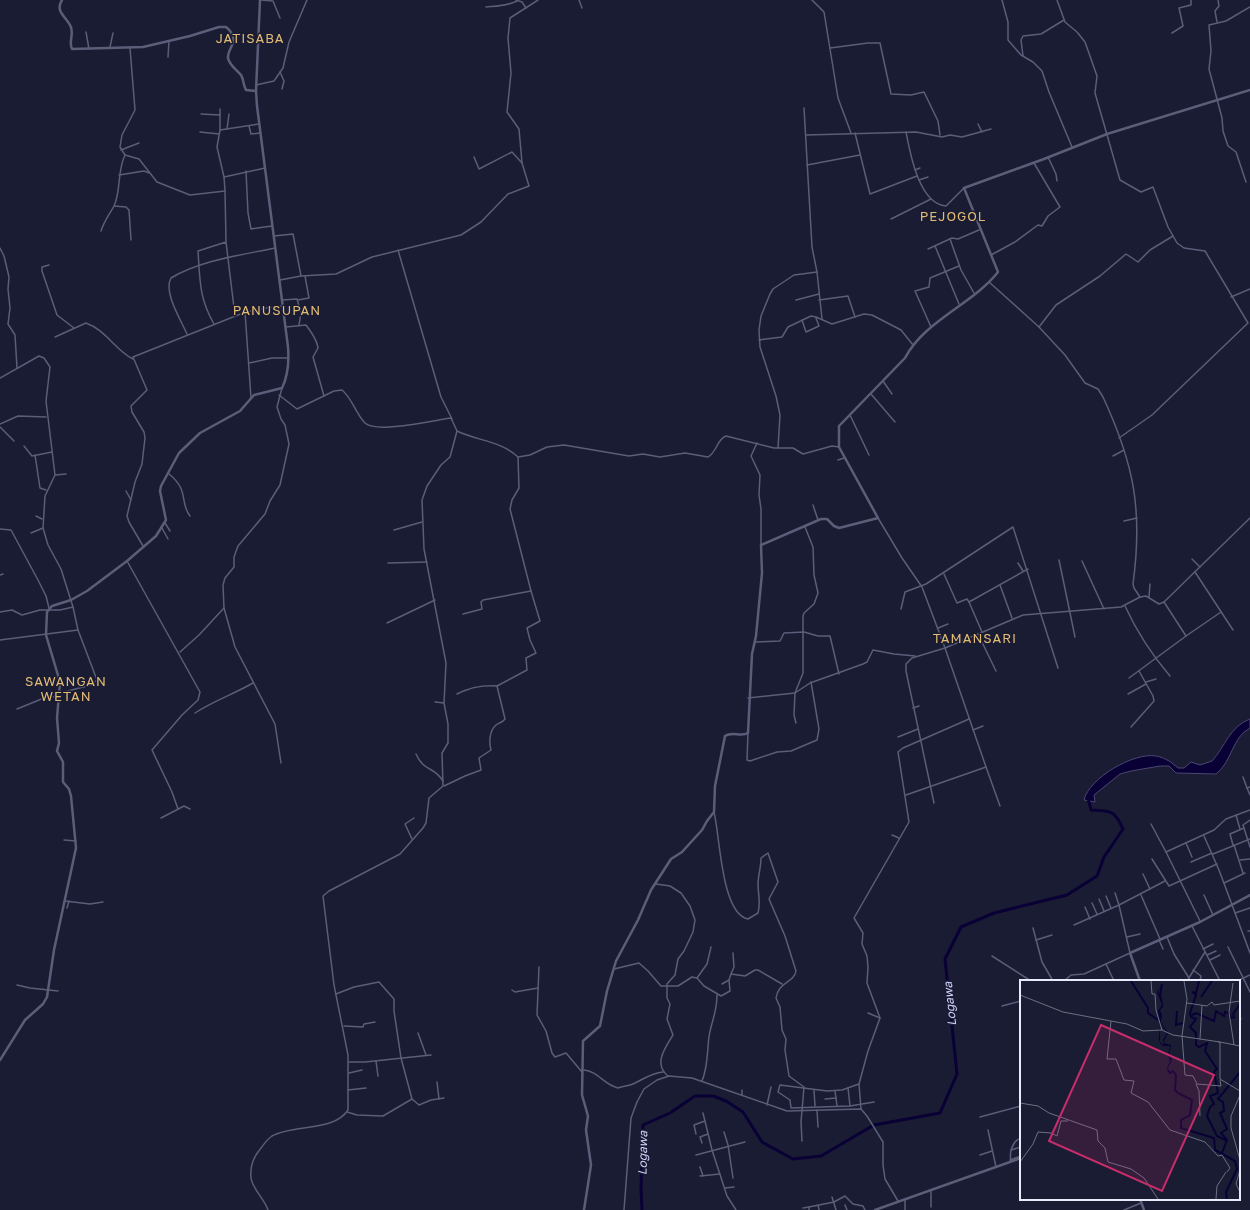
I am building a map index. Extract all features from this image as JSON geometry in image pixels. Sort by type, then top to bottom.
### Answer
[{"type":"street","points":[[62,0],[60,10],[72,30],[71,48],[76,50],[88,48],[143,47],[219,27],[226,27],[230,31],[233,40],[233,46],[229,52],[229,61],[242,77],[246,90],[256,91]]},
{"type":"street","points":[[280,18],[273,1],[261,0],[256,91],[260,133],[286,327],[288,358],[277,407],[289,437],[280,485],[270,501],[265,514],[236,550],[233,568],[223,581],[224,608],[239,658],[272,716],[277,729],[281,763]]},
{"type":"street","points":[[256,85],[271,83],[280,72],[284,63],[289,42],[306,0]]},
{"type":"street","points":[[280,280],[301,276],[336,274],[372,257],[467,232],[481,222],[508,194],[529,186],[522,163],[519,130],[507,112],[511,73],[508,33],[510,18],[538,0]]},
{"type":"street","points":[[579,0],[582,8]]},
{"type":"street","points":[[812,0],[824,12],[840,104],[851,133]]},
{"type":"street","points":[[1002,0],[1008,22],[1008,38],[1023,56],[1033,62],[1042,71],[1072,147]]},
{"type":"street","points":[[1057,0],[1064,20],[1085,42],[1087,53],[1093,63],[1097,81],[1095,93],[1120,180],[1141,192],[1153,187],[1173,236],[1180,246],[1205,251],[1250,326]]},
{"type":"street","points":[[1172,33],[1183,26],[1179,8],[1191,5],[1191,0]]},
{"type":"street","points":[[1217,22],[1214,10],[1219,6],[1218,0]]},
{"type":"street","points":[[486,7],[498,5],[504,6],[517,1],[522,2],[526,8]]},
{"type":"street","points":[[1246,182],[1236,152],[1228,146],[1222,131],[1217,99],[1209,66],[1211,51],[1209,25],[1226,21],[1250,7]]},
{"type":"street","points":[[1023,56],[1021,40],[1023,36],[1042,34],[1064,20]]},
{"type":"street","points":[[86,32],[88,48]]},
{"type":"street","points":[[110,48],[113,33]]},
{"type":"street","points":[[168,57],[169,41]]},
{"type":"street","points":[[830,48],[868,43],[881,43],[891,94],[911,95],[924,92],[938,121],[941,136]]},
{"type":"street","points":[[130,48],[135,110],[122,135],[120,143],[121,150],[125,155],[140,159],[157,182],[190,195],[225,191]]},
{"type":"street","points":[[280,72],[284,81],[282,90]]},
{"type":"street","points":[[906,132],[917,176],[924,191],[939,205],[946,206],[964,188],[1107,134],[1250,90]]},
{"type":"street","points":[[804,108],[812,247],[817,272],[822,319]]},
{"type":"street","points":[[220,109],[220,130],[217,147],[224,177],[224,218],[235,316]]},
{"type":"street","points":[[201,114],[220,115]]},
{"type":"street","points":[[227,129],[228,114]]},
{"type":"street","points":[[220,130],[259,124]]},
{"type":"street","points":[[978,124],[982,132]]},
{"type":"street","points":[[249,126],[251,134],[260,133]]},
{"type":"street","points":[[806,135],[916,132],[941,136],[962,136],[991,129]]},
{"type":"street","points":[[200,132],[219,134]]},
{"type":"street","points":[[855,133],[870,194],[917,176]]},
{"type":"street","points":[[121,150],[139,142]]},
{"type":"street","points":[[474,157],[479,169],[512,152],[522,163]]},
{"type":"street","points":[[101,231],[104,221],[114,206],[120,167],[125,155]]},
{"type":"street","points":[[807,164],[860,155]]},
{"type":"street","points":[[1048,157],[1056,174],[1057,181]]},
{"type":"street","points":[[991,255],[1015,242],[1038,225],[1042,226],[1048,216],[1060,207],[1034,162]]},
{"type":"street","points":[[224,177],[265,168]]},
{"type":"street","points":[[916,170],[920,168]]},
{"type":"street","points":[[119,175],[144,171],[150,173]]},
{"type":"street","points":[[246,171],[248,213],[251,229],[272,226]]},
{"type":"street","points":[[919,180],[928,177]]},
{"type":"street","points":[[964,188],[979,230],[998,270],[988,281],[932,327],[913,345],[905,358],[849,414],[839,426],[838,447],[878,518],[902,558],[922,587],[938,628],[1000,806]]},
{"type":"street","points":[[891,219],[931,199]]},
{"type":"street","points":[[114,206],[126,207],[129,210],[131,240]]},
{"type":"street","points":[[928,249],[950,239],[958,239],[979,230]]},
{"type":"street","points":[[274,236],[293,234],[301,276]]},
{"type":"street","points":[[1039,327],[1059,303],[1100,276],[1126,254],[1138,262],[1150,250],[1173,236]]},
{"type":"street","points":[[950,239],[959,266],[974,293]]},
{"type":"street","points":[[214,324],[203,303],[200,284],[199,250],[226,242]]},
{"type":"street","points":[[935,246],[959,304]]},
{"type":"street","points":[[0,248],[4,256],[9,277],[8,289],[10,308],[8,324],[15,335],[17,368]]},
{"type":"street","points":[[187,334],[171,300],[170,279],[180,273],[229,257],[275,248]]},
{"type":"street","points":[[398,249],[441,397],[457,431],[450,457],[440,466],[423,494],[422,522],[427,562],[446,663],[444,703],[448,724],[448,743],[442,753],[443,787]]},
{"type":"street","points":[[49,265],[42,267],[42,271],[50,300],[59,318],[74,328]]},
{"type":"street","points":[[932,327],[915,290],[927,288],[930,278],[959,266]]},
{"type":"street","points":[[778,448],[780,415],[776,396],[760,350],[759,340],[761,316],[768,297],[774,289],[794,276],[817,272]]},
{"type":"street","points":[[282,300],[309,298],[305,276]]},
{"type":"street","points":[[988,281],[1039,327],[1065,355],[1085,383],[1100,391],[1124,450],[1132,477],[1137,518],[1136,558],[1133,584],[1140,597]]},
{"type":"street","points":[[1232,297],[1250,288]]},
{"type":"street","points":[[796,300],[819,294]]},
{"type":"street","points":[[819,300],[848,296],[855,317]]},
{"type":"street","points":[[298,300],[301,313],[299,325]]},
{"type":"street","points":[[133,359],[187,334],[245,312],[283,306]]},
{"type":"street","points":[[245,312],[251,398]]},
{"type":"street","points":[[759,340],[782,337],[788,327],[802,320],[815,317],[832,324],[867,314],[887,321],[901,330],[913,345]]},
{"type":"street","points":[[802,320],[806,332],[819,326],[815,317]]},
{"type":"street","points":[[55,337],[85,323],[91,325],[103,333],[124,354],[133,359],[147,390],[131,406],[132,412],[144,432],[145,438],[144,455],[127,511],[129,522],[144,547]]},
{"type":"street","points":[[1119,438],[1152,415],[1248,323]]},
{"type":"street","points":[[286,327],[307,325],[309,332],[315,337],[318,344],[318,351],[313,357],[324,396]]},
{"type":"street","points":[[0,378],[39,356],[46,360],[51,372],[46,401],[46,417],[55,475],[46,490],[42,519],[43,528],[48,545],[60,570],[71,600],[78,630],[97,678],[96,682],[58,695],[44,698],[17,709]]},
{"type":"street","points":[[249,363],[272,358],[288,358]]},
{"type":"street","points":[[883,381],[892,394]]},
{"type":"street","points":[[48,609],[71,600],[87,590],[144,547],[162,528],[165,523],[166,515],[161,488],[179,453],[190,442],[200,433],[240,412],[251,398],[258,394],[282,388]]},
{"type":"street","points":[[279,395],[296,409],[334,391],[344,391],[364,422],[372,426],[390,427],[452,419]]},
{"type":"street","points":[[869,393],[895,422]]},
{"type":"street","points":[[849,414],[869,456]]},
{"type":"street","points":[[0,424],[18,416],[46,417]]},
{"type":"street","points":[[0,427],[14,441]]},
{"type":"street","points":[[457,431],[474,439],[499,444],[518,457],[530,455],[547,447],[564,445],[621,456],[642,454],[660,457],[685,453],[710,456],[721,439],[726,436],[778,448],[794,448],[803,454],[832,446],[838,447]]},
{"type":"street","points":[[757,443],[751,456],[760,475],[758,495],[761,509],[762,573],[748,698],[747,760],[750,761],[777,752],[791,751],[816,740],[819,729],[811,682]]},
{"type":"street","points":[[24,446],[30,456],[52,452]]},
{"type":"street","points":[[1113,456],[1124,450]]},
{"type":"street","points":[[35,455],[40,488],[46,490]]},
{"type":"street","points":[[457,694],[474,687],[486,685],[498,686],[527,670],[526,658],[536,653],[530,640],[527,628],[540,621],[510,509],[512,500],[519,488],[518,457]]},
{"type":"street","points":[[838,460],[844,458]]},
{"type":"street","points":[[55,475],[66,474]]},
{"type":"street","points":[[169,474],[180,485],[186,510],[190,516]]},
{"type":"street","points":[[126,492],[131,500]]},
{"type":"street","points":[[813,505],[818,520]]},
{"type":"street","points":[[36,516],[42,519]]},
{"type":"street","points":[[761,545],[818,520],[827,519],[838,528],[878,518]]},
{"type":"street","points":[[1124,521],[1137,518]]},
{"type":"street","points":[[934,803],[913,708],[906,668],[910,659],[945,648],[1012,618],[1023,615],[1125,606],[1140,597],[1149,597],[1156,604],[1164,602],[1250,518]]},
{"type":"street","points":[[394,530],[422,522]]},
{"type":"street","points":[[165,523],[170,531]]},
{"type":"street","points":[[796,723],[794,715],[795,693],[803,673],[804,613],[814,604],[818,593],[814,575],[813,547],[804,525]]},
{"type":"street","points":[[901,608],[905,592],[922,587],[944,574],[1012,527],[1014,528],[1028,569],[1058,668]]},
{"type":"street","points":[[31,533],[43,528]]},
{"type":"street","points":[[162,528],[168,539]]},
{"type":"street","points":[[0,529],[11,530],[42,588],[48,609],[46,618],[46,635],[60,682],[57,724],[59,743],[57,752],[63,762],[62,782],[71,796],[76,841],[45,1002],[25,1020],[0,1060]]},
{"type":"street","points":[[1192,559],[1200,567]]},
{"type":"street","points":[[1059,560],[1076,637]]},
{"type":"street","points":[[127,561],[200,692],[200,695],[151,751],[172,792],[178,809]]},
{"type":"street","points":[[1082,561],[1104,608]]},
{"type":"street","points":[[388,563],[427,562]]},
{"type":"street","points":[[1018,563],[1023,571]]},
{"type":"street","points":[[969,602],[1028,569]]},
{"type":"street","points":[[1195,572],[1233,630]]},
{"type":"street","points":[[944,574],[957,603],[967,599],[969,602],[982,632]]},
{"type":"street","points":[[1000,584],[1012,618]]},
{"type":"street","points":[[1149,597],[1150,584]]},
{"type":"street","points":[[463,614],[482,609],[481,602],[483,600],[531,591]]},
{"type":"street","points":[[386,623],[435,600]]},
{"type":"street","points":[[1164,602],[1187,635],[1190,637]]},
{"type":"street","points":[[1125,606],[1134,626],[1155,659],[1170,676]]},
{"type":"street","points":[[0,612],[12,610],[22,615],[40,610],[73,607]]},
{"type":"street","points":[[179,652],[199,635],[224,608]]},
{"type":"street","points":[[1129,678],[1221,612]]},
{"type":"street","points":[[938,628],[948,624]]},
{"type":"street","points":[[0,640],[78,630]]},
{"type":"street","points":[[755,642],[780,641],[784,632],[804,632],[818,636],[831,636],[839,674]]},
{"type":"street","points":[[978,634],[996,671]]},
{"type":"street","points":[[748,698],[795,693],[811,682],[839,674],[867,662],[870,654],[874,650],[894,654],[918,656]]},
{"type":"street","points":[[1131,727],[1154,701],[1139,671]]},
{"type":"street","points":[[1128,694],[1156,679]]},
{"type":"street","points":[[195,713],[209,703],[236,694],[253,684]]},
{"type":"street","points":[[347,1112],[349,1062],[336,994],[323,896],[329,891],[397,856],[425,825],[430,795],[443,787],[481,770],[479,758],[491,750],[489,741],[492,732],[496,725],[505,719],[498,686]]},
{"type":"street","points":[[436,702],[444,703]]},
{"type":"street","points":[[913,708],[919,706]]},
{"type":"street","points":[[897,1202],[885,1179],[883,1165],[884,1145],[870,1120],[861,1109],[860,1105],[859,1084],[868,1051],[880,1018],[867,983],[867,956],[862,944],[862,933],[854,918],[909,822],[906,795],[898,752],[920,740],[969,719]]},
{"type":"street","points":[[973,730],[983,726]]},
{"type":"street","points":[[898,737],[918,729]]},
{"type":"street","points":[[748,733],[728,734],[725,736],[715,786],[714,812],[724,880],[732,905],[745,919],[752,918],[758,913],[760,902],[758,883],[761,858],[768,852],[778,883],[771,892],[769,899],[785,936],[796,971],[793,977],[782,984],[776,998],[780,1008],[782,1030],[786,1039],[785,1050],[789,1075],[803,1085],[804,1089],[802,1109],[802,1141]]},
{"type":"street","points":[[416,754],[422,765],[437,772],[444,783]]},
{"type":"street","points":[[906,795],[986,767]]},
{"type":"street","points":[[1243,777],[1250,795]]},
{"type":"street","points":[[161,818],[186,806],[190,810]]},
{"type":"street","points":[[1166,852],[1204,836],[1214,830],[1224,820],[1250,810]]},
{"type":"street","points":[[584,1210],[591,1162],[586,1130],[588,1116],[582,1095],[584,1072],[583,1041],[600,1026],[607,991],[618,957],[656,884],[670,861],[682,852],[702,830],[714,812]]},
{"type":"street","points":[[1236,815],[1240,829]]},
{"type":"street","points":[[412,839],[405,824],[414,818]]},
{"type":"street","points":[[1250,820],[1244,824],[1250,847]]},
{"type":"street","points":[[1150,824],[1166,852],[1200,922]]},
{"type":"street","points":[[1224,884],[1244,873],[1230,835],[1244,828]]},
{"type":"street","points":[[892,834],[899,838]]},
{"type":"street","points":[[1204,836],[1217,864],[1250,953]]},
{"type":"street","points":[[64,840],[76,841]]},
{"type":"street","points":[[1191,862],[1249,840]]},
{"type":"street","points":[[1186,843],[1192,857]]},
{"type":"street","points":[[1152,859],[1169,886],[1217,864]]},
{"type":"street","points":[[1240,860],[1250,859]]},
{"type":"street","points":[[1143,874],[1150,890]]},
{"type":"street","points":[[1074,926],[1140,895],[1165,881]]},
{"type":"street","points":[[656,884],[670,886],[682,894],[690,906],[695,920],[693,932],[684,951],[678,959],[674,975],[667,986],[666,998],[670,1004],[667,1019],[673,1035],[662,1054],[661,1067],[668,1076]]},
{"type":"street","points":[[1115,893],[1130,954],[1140,980]]},
{"type":"street","points":[[1140,895],[1163,950]]},
{"type":"street","points":[[1204,895],[1213,915]]},
{"type":"street","points":[[1065,980],[1073,974],[1084,974],[1192,926],[1250,895]]},
{"type":"street","points":[[1106,896],[1111,908]]},
{"type":"street","points":[[1099,899],[1104,911]]},
{"type":"street","points":[[65,901],[90,904],[103,902]]},
{"type":"street","points":[[67,908],[69,901]]},
{"type":"street","points":[[1092,903],[1097,915]]},
{"type":"street","points":[[1085,908],[1090,919]]},
{"type":"street","points":[[1235,913],[1250,908]]},
{"type":"street","points":[[1192,926],[1220,980]]},
{"type":"street","points":[[1033,928],[1042,962],[1052,980]]},
{"type":"street","points":[[1127,937],[1140,934]]},
{"type":"street","points":[[1036,940],[1052,935]]},
{"type":"street","points":[[1166,937],[1174,954],[1189,978]]},
{"type":"street","points":[[1203,949],[1213,944]]},
{"type":"street","points":[[697,978],[707,964],[711,947]]},
{"type":"street","points":[[1228,947],[1250,992]]},
{"type":"street","points":[[1207,955],[1216,951]]},
{"type":"street","points":[[1189,978],[1205,952]]},
{"type":"street","points":[[614,969],[641,964],[661,986],[678,986],[692,977],[697,978],[704,986],[717,995],[723,995],[730,991],[729,980],[734,967],[733,953]]},
{"type":"street","points":[[1210,960],[1220,955]]},
{"type":"street","points":[[992,956],[1029,980]]},
{"type":"street","points":[[1106,964],[1114,980]]},
{"type":"street","points":[[539,967],[537,1015],[548,1035],[553,1056],[555,1057],[566,1053],[584,1072],[594,1072],[604,1083],[618,1088],[626,1084],[632,1085],[641,1079],[664,1072]]},
{"type":"street","points":[[731,974],[745,976],[755,970],[758,970],[782,984]]},
{"type":"street","points":[[1193,970],[1201,976],[1200,980]]},
{"type":"street","points":[[1239,980],[1250,975]]},
{"type":"street","points":[[722,984],[729,980]]},
{"type":"street","points":[[336,994],[354,987],[381,983],[394,999],[394,1012],[401,1058],[412,1099],[419,1105],[444,1098]]},
{"type":"street","points":[[17,985],[48,991],[58,991]]},
{"type":"street","points":[[512,990],[515,992],[538,988]]},
{"type":"street","points":[[702,1081],[709,1035],[716,1010],[717,995]]},
{"type":"street","points":[[1002,1006],[1020,1001]]},
{"type":"street","points":[[868,1013],[880,1018]]},
{"type":"street","points":[[343,1026],[363,1027],[364,1024],[375,1022]]},
{"type":"street","points":[[418,1033],[426,1055]]},
{"type":"street","points":[[349,1062],[376,1061],[431,1055]]},
{"type":"street","points":[[376,1061],[378,1076]]},
{"type":"street","points":[[349,1073],[362,1070]]},
{"type":"street","points":[[624,1210],[632,1113],[644,1089],[651,1083],[668,1076],[685,1076],[768,1103],[787,1111],[815,1106],[850,1106],[874,1102]]},
{"type":"street","points":[[436,1082],[439,1099]]},
{"type":"street","points":[[859,1084],[835,1091],[804,1089],[780,1085],[778,1092],[790,1100],[791,1108],[817,1110],[861,1109]]},
{"type":"street","points":[[768,1103],[771,1087]]},
{"type":"street","points":[[348,1090],[366,1088]]},
{"type":"street","points":[[848,1088],[850,1106]]},
{"type":"street","points":[[742,1090],[742,1095]]},
{"type":"street","points":[[814,1090],[815,1106]]},
{"type":"street","points":[[835,1091],[837,1106]]},
{"type":"street","points":[[825,1099],[836,1098]]},
{"type":"street","points":[[347,1112],[357,1115],[383,1116],[412,1099]]},
{"type":"street","points":[[980,1117],[1000,1110],[1020,1106]]},
{"type":"street","points":[[817,1110],[818,1127]]},
{"type":"street","points":[[268,1210],[263,1198],[252,1182],[250,1168],[264,1143],[274,1135],[335,1121],[347,1112]]},
{"type":"street","points":[[703,1113],[712,1150],[720,1174],[729,1200],[736,1210]]},
{"type":"street","points":[[696,1134],[694,1125],[705,1121]]},
{"type":"street","points":[[988,1130],[996,1167]]},
{"type":"street","points":[[724,1132],[728,1145],[732,1178]]},
{"type":"street","points":[[702,1143],[700,1137],[708,1134]]},
{"type":"street","points":[[1011,1161],[1009,1154],[1016,1140],[1020,1138]]},
{"type":"street","points":[[696,1155],[728,1145],[745,1142]]},
{"type":"street","points":[[1011,1150],[1020,1147]]},
{"type":"street","points":[[980,1154],[992,1151]]},
{"type":"street","points":[[875,1210],[1020,1157]]},
{"type":"street","points":[[700,1167],[703,1176]]},
{"type":"street","points":[[700,1176],[720,1174]]},
{"type":"street","points":[[725,1188],[734,1187]]},
{"type":"street","points":[[931,1190],[931,1207]]},
{"type":"street","points":[[803,1208],[809,1209],[818,1205],[834,1202],[845,1196],[852,1204],[862,1206],[866,1210]]},
{"type":"street","points":[[832,1197],[836,1210]]},
{"type":"street","points":[[905,1199],[905,1210]]},
{"type":"street","points":[[1140,1200],[1144,1210]]},
{"type":"street","points":[[1124,1210],[1141,1203]]},
{"type":"street","points":[[818,1205],[819,1210]]},
{"type":"street","points":[[845,1205],[847,1210]]},
{"type":"shaded area","points":[[1250,719],[1250,728],[1239,737],[1226,763],[1216,774],[1176,773],[1169,766],[1131,771],[1120,774],[1094,795],[1095,802],[1084,800],[1094,783],[1103,775],[1125,762],[1136,758],[1156,756],[1168,760],[1178,768],[1184,768],[1191,762],[1200,765],[1212,761],[1228,737],[1237,727]]},
{"type":"waterway","name":"Logawa","points":[[642,1210],[641,1189],[643,1125],[670,1113],[695,1096],[713,1096],[726,1101],[743,1112],[762,1142],[793,1159],[821,1156],[874,1125],[940,1113],[957,1074],[945,959],[961,927],[994,913],[1067,895],[1097,876],[1104,857],[1123,829],[1120,822],[1111,812],[1091,810],[1088,798]]},
{"type":"district","name":"JATISABA","points":[[250,38]]},
{"type":"district","name":"PEJOGOL","points":[[953,216]]},
{"type":"district","name":"PANUSUPAN","points":[[277,310]]},
{"type":"district","name":"TAMANSARI","points":[[975,638]]},
{"type":"district","name":"SAWANGAN WETAN","points":[[66,688]]}]
